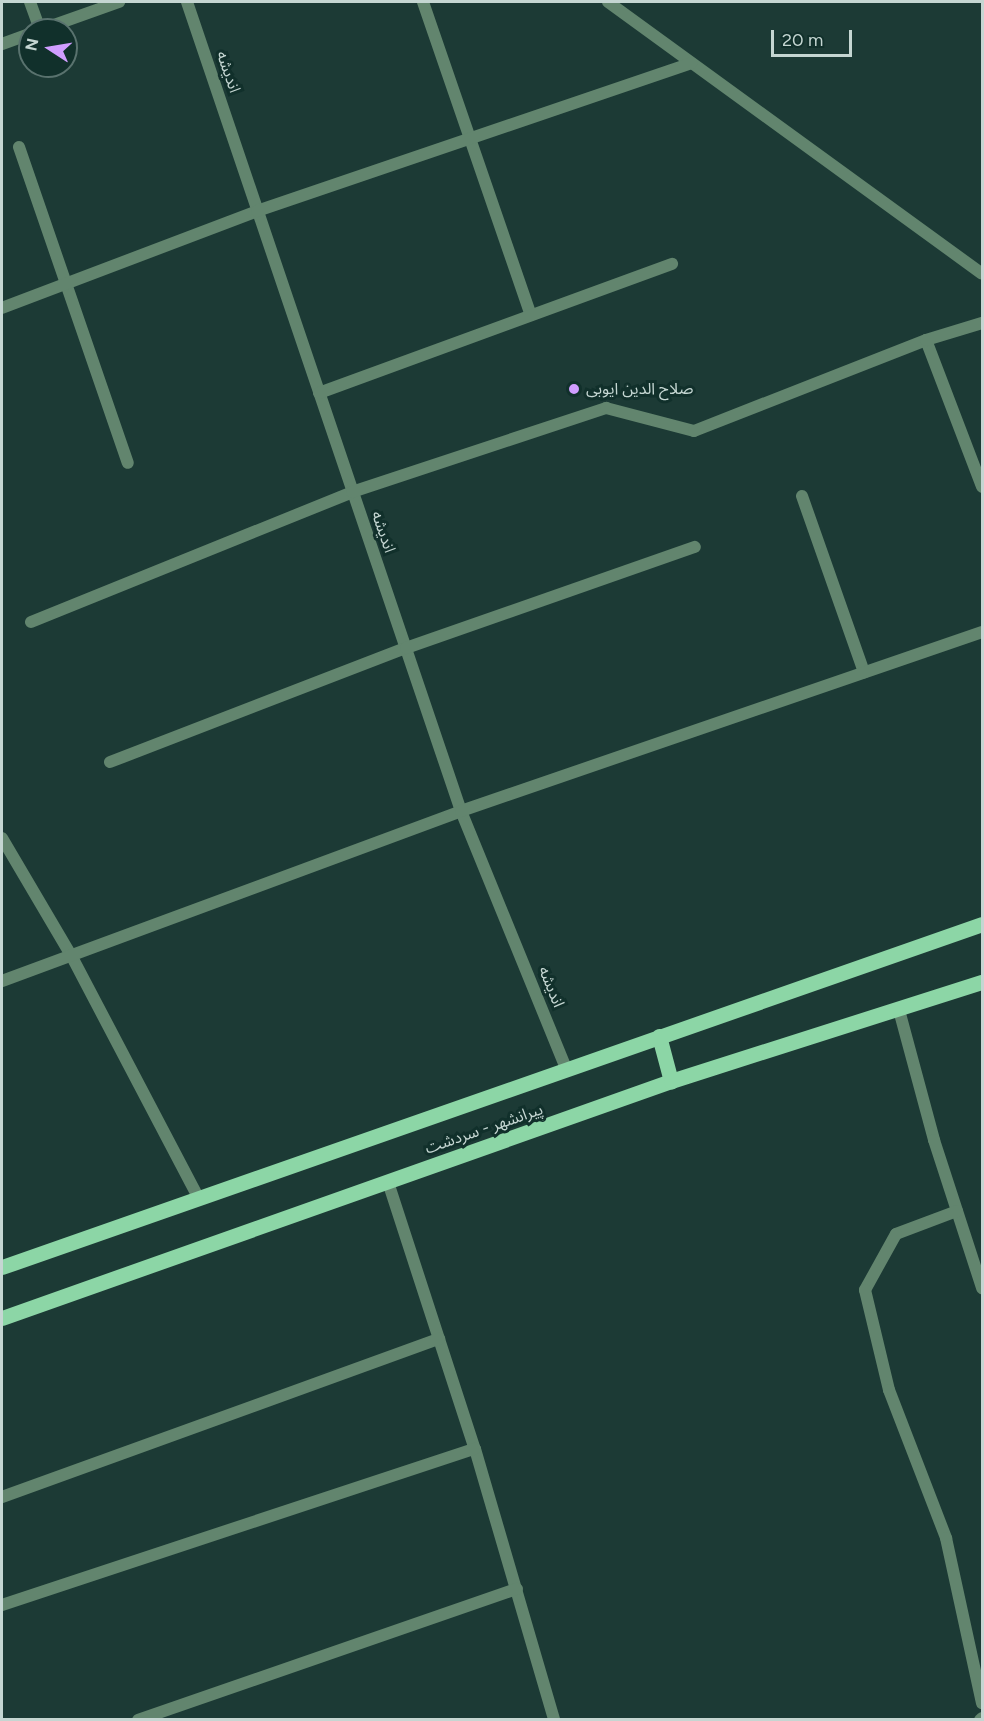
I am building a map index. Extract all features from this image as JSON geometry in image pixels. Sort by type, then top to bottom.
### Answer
[{"type":"main road","points":[[2,1267],[982,924]]},
{"type":"main road","name":"پیرانشهر - سردشت","points":[[2,1318],[671,1081],[982,982]]},
{"type":"main road","points":[[659,1036],[671,1081]]},
{"type":"street","points":[[30,2],[36,18]]},
{"type":"street","points":[[74,18],[119,2]]},
{"type":"street","name":"اندیشه","points":[[187,2],[461,812],[566,1068]]},
{"type":"street","points":[[423,2],[472,138],[531,315]]},
{"type":"street","points":[[608,2],[982,274]]},
{"type":"street","points":[[2,44],[18,38]]},
{"type":"street","points":[[2,308],[257,211],[692,63]]},
{"type":"street","points":[[19,147],[128,463]]},
{"type":"street","points":[[319,393],[672,264]]},
{"type":"street","points":[[31,622],[352,492],[606,408],[694,431],[926,339],[982,323]]},
{"type":"street","points":[[926,339],[982,487]]},
{"type":"street","points":[[802,496],[864,672]]},
{"type":"street","points":[[110,762],[406,648],[694,547]]},
{"type":"street","points":[[2,981],[461,812],[982,632]]},
{"type":"street","points":[[2,838],[71,955],[198,1197]]},
{"type":"street","points":[[899,1010],[957,1211],[982,1288]]},
{"type":"street","points":[[388,1182],[475,1449],[554,1719]]},
{"type":"street","points":[[957,1211],[896,1234],[865,1290],[889,1390],[946,1538],[982,1703]]},
{"type":"street","points":[[2,1497],[439,1339]]},
{"type":"street","points":[[2,1605],[475,1449]]},
{"type":"street","points":[[138,1719],[517,1588]]},
{"type":"place","name":"صلاح الدین ایوبی","points":[[574,389]]}]
